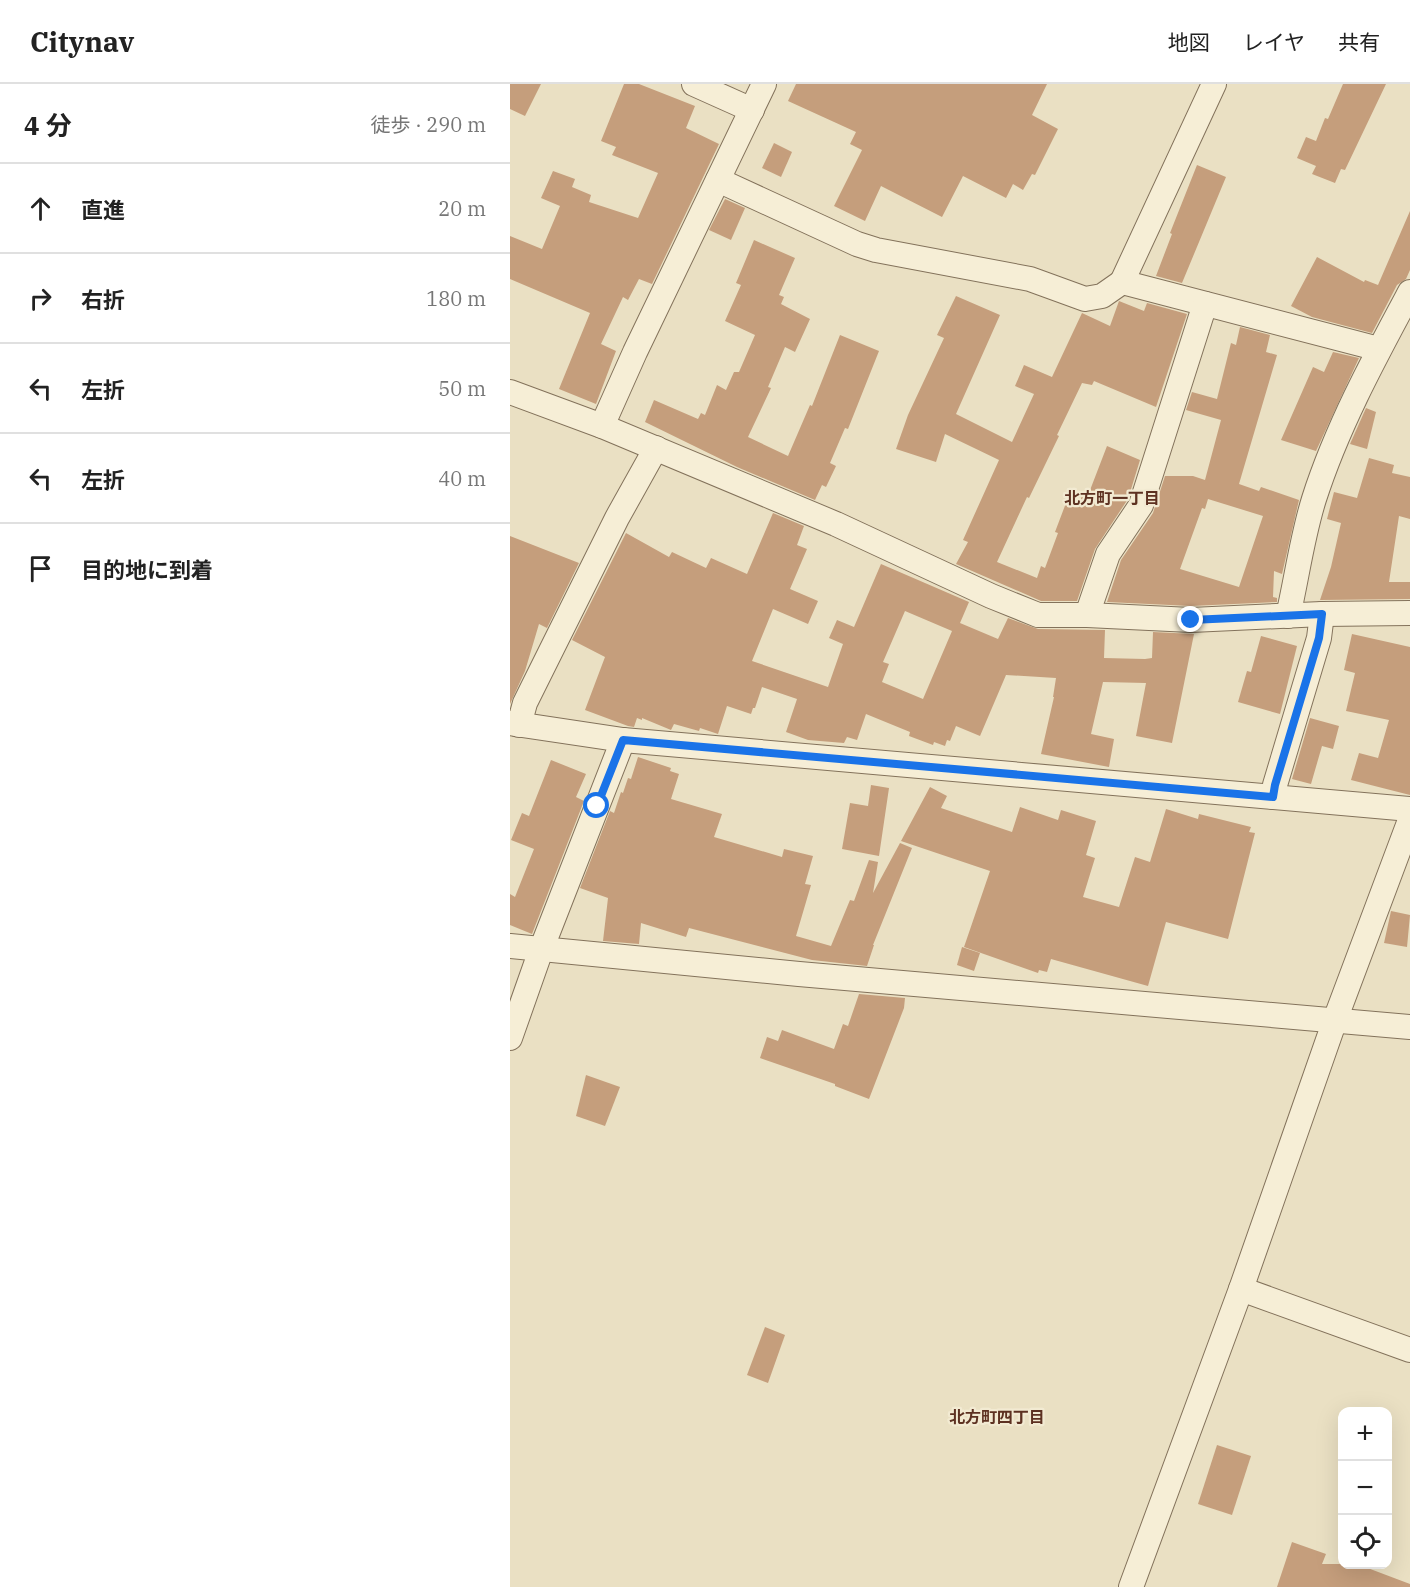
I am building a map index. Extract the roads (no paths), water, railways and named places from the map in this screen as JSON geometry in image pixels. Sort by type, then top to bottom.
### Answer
[{"type":"street","points":[[694,84],[752,110]]},
{"type":"street","points":[[602,426],[635,352],[764,84]]},
{"type":"street","points":[[718,180],[857,244],[876,250],[1030,279],[1085,299],[1102,296],[1122,282],[1214,84]]},
{"type":"street","points":[[1122,282],[1379,349]]},
{"type":"street","points":[[1288,616],[1313,501],[1335,442],[1379,349],[1410,292]]},
{"type":"street","points":[[1087,615],[1108,554],[1141,505],[1205,304]]},
{"type":"street","points":[[510,392],[602,426],[836,524],[991,596],[1038,615],[1191,620],[1322,614],[1410,613]]},
{"type":"street","points":[[656,448],[617,518],[514,724],[623,740],[1410,809]]},
{"type":"street","points":[[1273,797],[1319,638],[1322,614]]},
{"type":"street","points":[[510,1038],[541,950],[623,740]]},
{"type":"street","points":[[1131,1587],[1241,1289],[1335,1020],[1410,820]]},
{"type":"street","points":[[510,946],[1410,1027]]},
{"type":"street","points":[[1241,1289],[1410,1350]]},
{"type":"district","name":"北方町一丁目","points":[[1112,498]]},
{"type":"district","name":"北方町四丁目","points":[[997,1417]]}]
